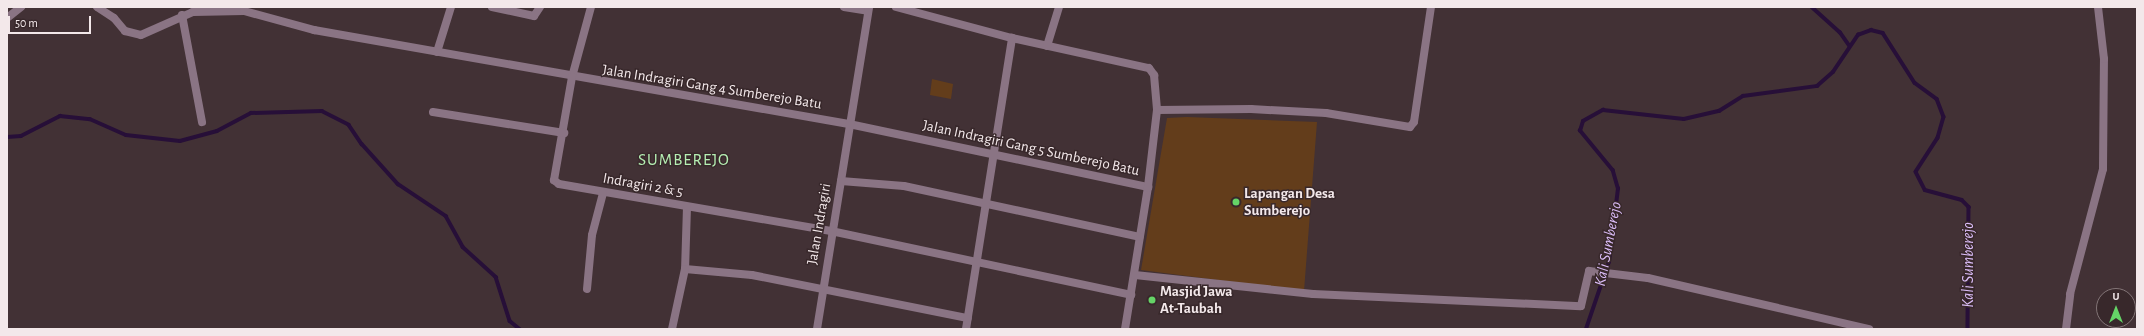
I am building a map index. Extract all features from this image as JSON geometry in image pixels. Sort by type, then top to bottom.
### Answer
[{"type":"street","points":[[7,18],[21,7]]},
{"type":"street","points":[[97,7],[130,34],[149,34],[182,15],[202,122]]},
{"type":"street","points":[[437,52],[451,7]]},
{"type":"street","points":[[492,7],[534,16],[540,7]]},
{"type":"street","name":"Indragiri 2 & 5","points":[[590,7],[572,77],[556,182],[603,193],[831,231],[977,265],[1131,295]]},
{"type":"street","points":[[844,7],[868,9]]},
{"type":"street","points":[[896,7],[1012,38],[1149,68],[1154,75],[1157,110],[1148,187]]},
{"type":"street","points":[[1047,46],[1059,7]]},
{"type":"street","points":[[1157,110],[1251,109],[1326,113],[1405,128],[1414,122],[1432,7]]},
{"type":"street","points":[[2066,329],[2070,294],[2103,169],[2104,59],[2098,7]]},
{"type":"street","name":"Jalan Indragiri Gang 4 Sumberejo Batu","points":[[182,15],[244,9],[314,30],[572,77],[849,124]]},
{"type":"street","name":"Jalan Indragiri","points":[[817,329],[821,289],[868,9]]},
{"type":"street","points":[[966,329],[977,265],[992,156],[1012,38]]},
{"type":"street","points":[[433,112],[564,133]]},
{"type":"street","name":"Jalan Indragiri Gang 5 Sumberejo Batu","points":[[849,124],[992,156],[1148,187],[1135,275],[1125,329]]},
{"type":"street","points":[[840,181],[904,186],[1140,238]]},
{"type":"street","points":[[587,289],[592,235],[603,193]]},
{"type":"street","points":[[672,329],[685,269],[687,207]]},
{"type":"street","points":[[685,269],[752,275],[968,318]]},
{"type":"street","points":[[1135,275],[1313,294],[1581,306],[1587,273],[1594,272],[1623,276],[1870,329]]},
{"type":"shaded area","points":[[932,79],[953,84],[951,99],[930,95]]},
{"type":"shaded area","name":"Lapangan Desa Sumberejo","points":[[1187,117],[1317,122],[1304,291],[1141,270],[1167,118]]},
{"type":"waterway","points":[[1812,7],[1840,32],[1849,45]]},
{"type":"waterway","name":"Kali Sumberejo","points":[[1586,329],[1609,262],[1618,189],[1613,171],[1580,131],[1583,121],[1603,110],[1684,119],[1719,111],[1743,96],[1817,86],[1833,72],[1858,35],[1871,30],[1883,33],[1915,83],[1937,99],[1944,117],[1938,138],[1916,172],[1925,190],[1962,200],[1969,207],[1968,329]]},
{"type":"waterway","name":"Kali Sumberejo","points":[[7,137],[21,136],[60,116],[90,119],[126,135],[180,141],[217,131],[251,113],[322,111],[349,125],[362,144],[398,184],[446,216],[463,247],[496,277],[510,321],[520,329]]},
{"type":"place","name":"Lapangan Desa Sumberejo","points":[[1236,202]]},
{"type":"place","name":"Masjid Jawa At-Taubah","points":[[1152,300]]},
{"type":"district","name":"SUMBEREJO","points":[[684,160]]}]
